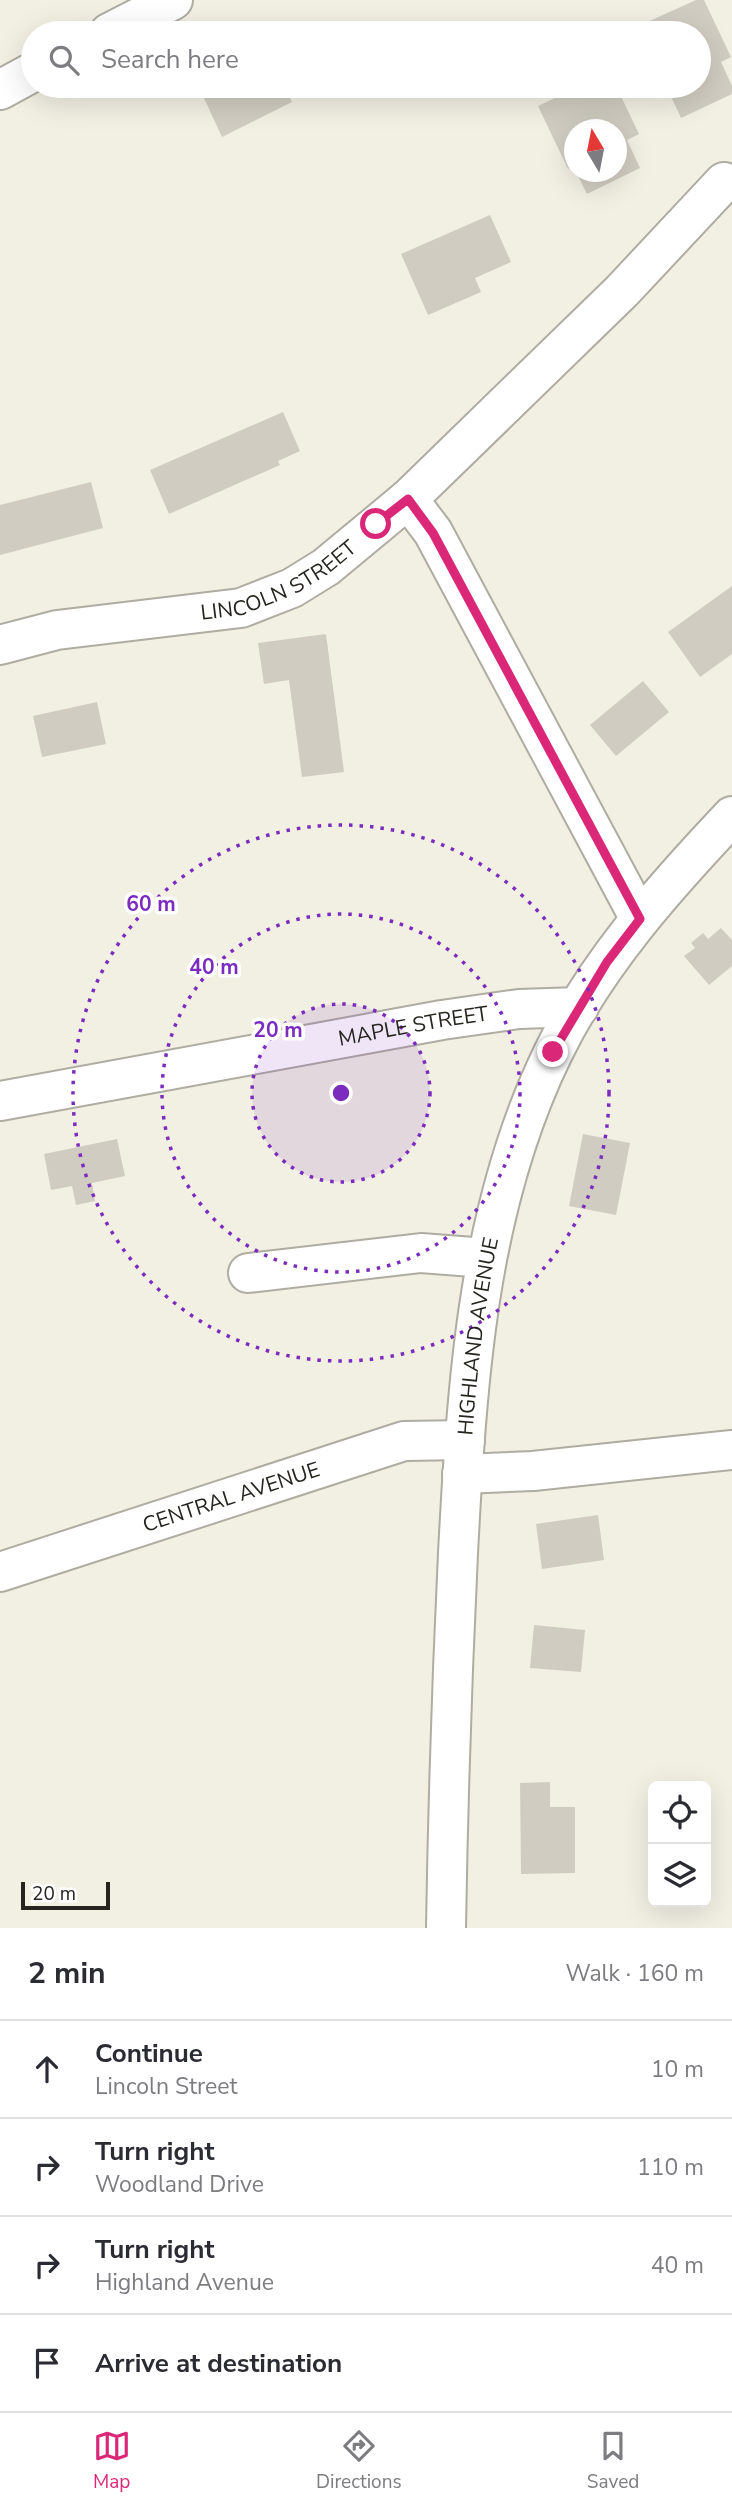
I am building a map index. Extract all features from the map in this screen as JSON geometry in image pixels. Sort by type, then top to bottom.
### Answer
[{"type":"street","points":[[132,21],[173,0]]},
{"type":"street","points":[[0,90],[21,79]]},
{"type":"street","name":"LINCOLN STREET","points":[[0,645],[58,630],[241,608],[292,588],[326,567],[408,499],[622,291],[724,182]]},
{"type":"street","points":[[408,499],[433,533],[640,919]]},
{"type":"street","name":"HIGHLAND AVENUE","points":[[446,1928],[450,1728],[464,1457],[475,1330],[486,1258],[503,1186],[525,1117],[553,1052],[579,1007],[640,919],[732,817]]},
{"type":"street","name":"MAPLE STREET","points":[[0,1101],[442,1020],[519,1009],[579,1007]]},
{"type":"street","points":[[248,1273],[421,1253],[486,1258]]},
{"type":"street","name":"CENTRAL AVENUE","points":[[0,1572],[404,1441],[533,1471],[732,1450]]},
{"type":"building","points":[[696,0],[704,0],[731,57],[721,62],[732,86],[732,94],[681,118],[672,98],[711,98],[711,21],[650,21]]},
{"type":"building","points":[[204,98],[290,98],[292,102],[222,137]]},
{"type":"building","points":[[555,98],[622,98],[639,134],[627,140],[627,119],[564,119],[564,161],[538,106]]},
{"type":"building","points":[[627,140],[640,168],[627,174]]},
{"type":"building","points":[[581,182],[611,182],[587,194]]},
{"type":"building","points":[[490,215],[511,262],[475,278],[481,292],[428,315],[401,254]]},
{"type":"building","points":[[283,412],[300,451],[278,461],[280,465],[169,514],[150,470]]},
{"type":"building","points":[[91,482],[103,528],[0,555],[0,505]]},
{"type":"building","points":[[732,586],[732,654],[700,677],[668,632]]},
{"type":"building","points":[[326,634],[344,772],[302,777],[289,680],[264,684],[258,643]]},
{"type":"building","points":[[643,681],[669,712],[616,756],[590,725]]},
{"type":"building","points":[[97,702],[106,744],[42,757],[33,716]]},
{"type":"building","points":[[721,928],[732,940],[732,966],[709,985],[684,956],[695,948],[691,943],[703,933],[708,939]]},
{"type":"building","points":[[583,1134],[630,1143],[616,1215],[569,1206]]},
{"type":"building","points":[[117,1139],[125,1176],[92,1183],[95,1201],[76,1205],[72,1186],[51,1190],[44,1154]]},
{"type":"building","points":[[598,1515],[604,1560],[542,1569],[536,1524]]},
{"type":"building","points":[[534,1625],[585,1630],[581,1672],[530,1668]]},
{"type":"building","points":[[550,1782],[550,1807],[575,1807],[575,1873],[521,1874],[520,1783]]},
{"type":"route","points":[[376,524],[408,499],[416,507],[433,533],[640,919],[607,962],[553,1052]]}]
